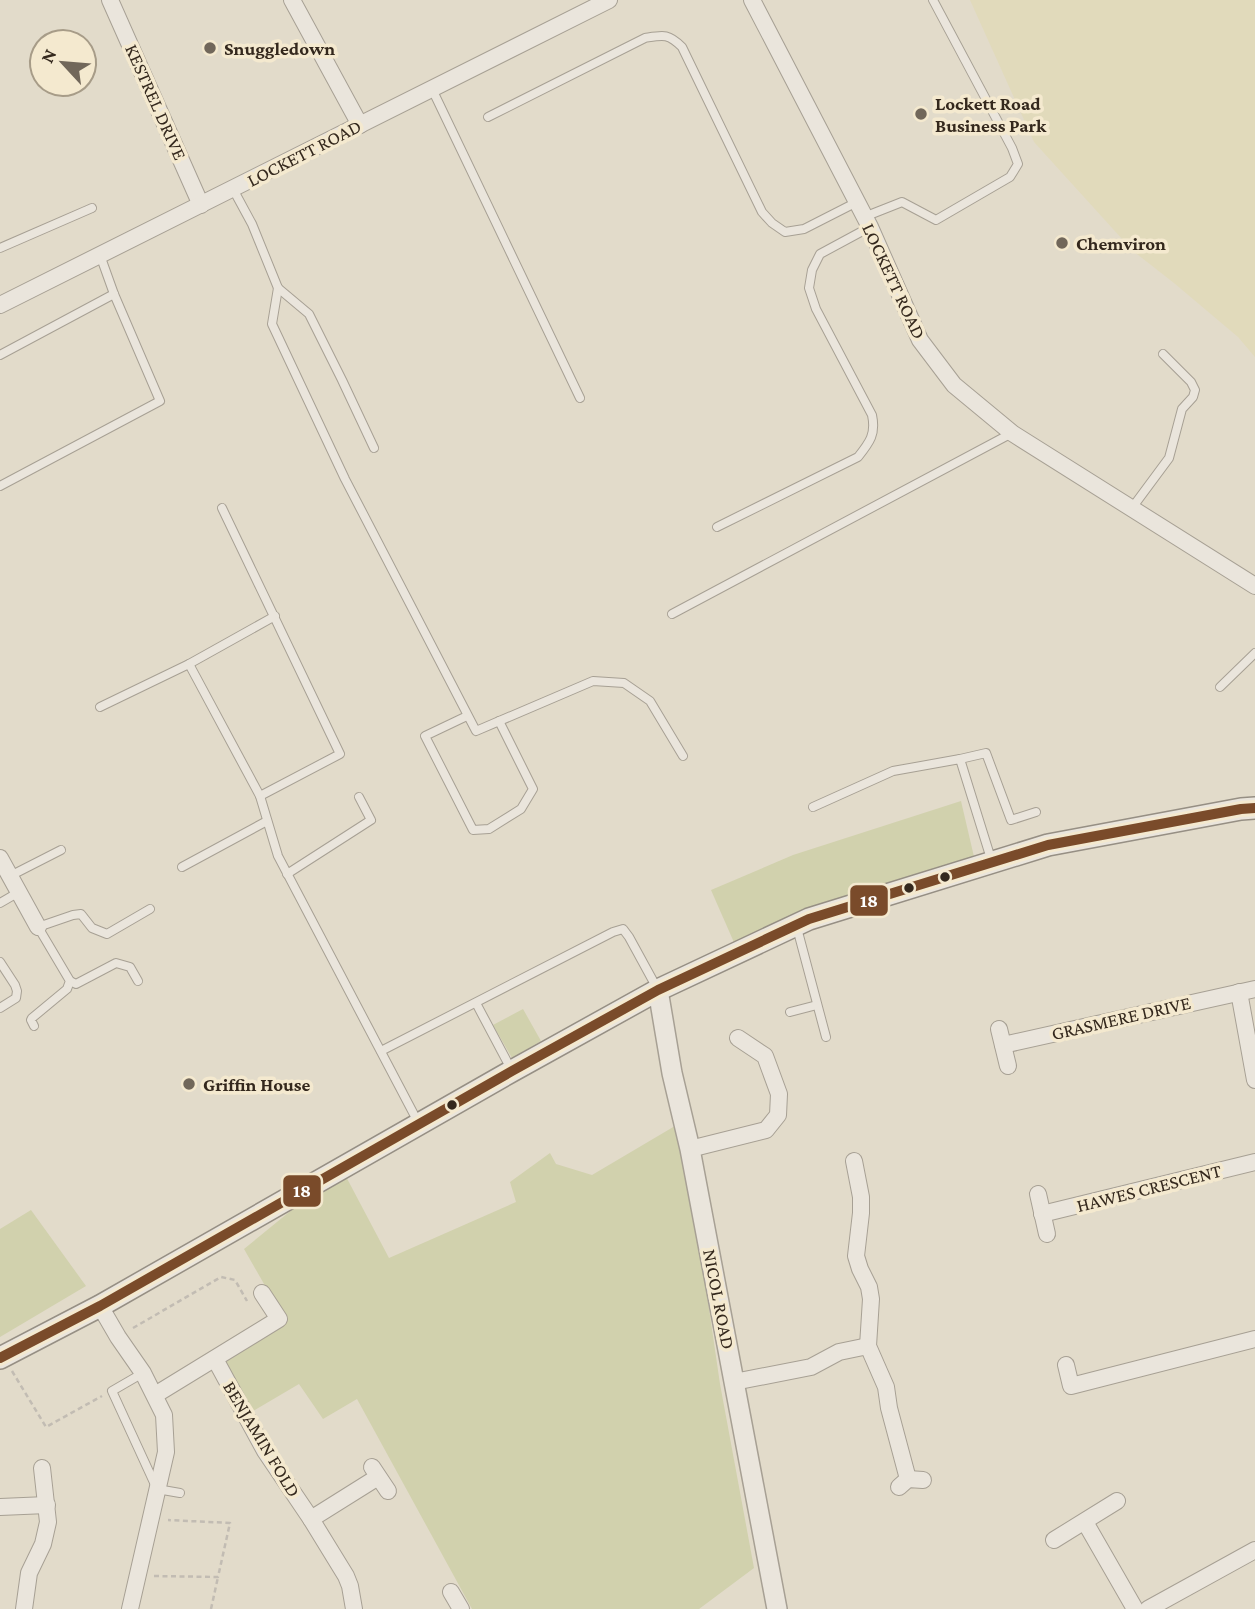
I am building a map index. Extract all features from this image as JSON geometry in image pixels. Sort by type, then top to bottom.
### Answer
[{"type":"main road","points":[[2,1357],[100,1306],[658,990],[809,919],[1048,845],[1255,808]]},
{"type":"street","name":"KESTREL DRIVE","points":[[110,0],[201,205]]},
{"type":"street","points":[[292,0],[360,125]]},
{"type":"street","name":"LOCKETT ROAD","points":[[0,305],[609,0]]},
{"type":"street","name":"LOCKETT ROAD","points":[[752,0],[864,215],[920,340],[954,385],[1012,433],[1255,586]]},
{"type":"street","points":[[0,858],[38,927]]},
{"type":"street","name":"NICOL ROAD","points":[[658,990],[777,1609]]},
{"type":"street","points":[[1247,991],[1255,1080]]},
{"type":"street","name":"GRASMERE DRIVE","points":[[1008,1066],[1001,1037],[1247,991]]},
{"type":"street","points":[[690,1149],[766,1130],[778,1115],[779,1094],[765,1056],[738,1038]]},
{"type":"street","points":[[853,1160],[861,1205],[856,1256],[871,1299],[868,1346],[886,1387],[889,1408],[910,1482]]},
{"type":"street","name":"HAWES CRESCENT","points":[[1042,1214],[1255,1162]]},
{"type":"street","points":[[1038,1194],[1048,1234]]},
{"type":"street","points":[[262,1293],[279,1319],[264,1329]]},
{"type":"street","points":[[100,1306],[143,1373],[164,1415],[166,1452],[130,1609]]},
{"type":"street","name":"BENJAMIN FOLD","points":[[155,1395],[264,1329]]},
{"type":"street","points":[[1066,1365],[1072,1386],[1255,1339]]},
{"type":"street","points":[[734,1382],[811,1367],[839,1352],[868,1346]]},
{"type":"street","name":"BENJAMIN FOLD","points":[[215,1359],[265,1451],[346,1576],[354,1609]]},
{"type":"street","points":[[24,1609],[29,1573],[46,1534],[48,1522],[42,1468]]},
{"type":"street","name":"BENJAMIN FOLD","points":[[311,1519],[375,1472],[388,1491]]},
{"type":"street","points":[[1054,1540],[1118,1501]]},
{"type":"street","points":[[0,1507],[47,1504]]},
{"type":"street","points":[[1085,1522],[1135,1609]]},
{"type":"street","points":[[1148,1609],[1255,1550]]},
{"type":"lane","points":[[488,117],[645,38],[673,38],[682,47],[762,212],[785,232],[864,215],[902,202],[936,220],[1010,177],[1018,164],[933,0]]},
{"type":"lane","points":[[432,89],[580,398]]},
{"type":"lane","points":[[233,189],[252,224],[278,288],[309,314],[374,448]]},
{"type":"lane","points":[[0,248],[92,208]]},
{"type":"lane","points":[[717,527],[858,457],[869,443],[874,427],[872,415],[816,309],[809,288],[812,270],[820,254],[864,215]]},
{"type":"lane","points":[[0,486],[160,401],[100,255]]},
{"type":"lane","points":[[278,288],[272,324],[345,478],[476,731],[593,681],[624,682],[650,701],[683,756]]},
{"type":"lane","points":[[0,355],[114,294]]},
{"type":"lane","points":[[1132,508],[1170,458],[1182,409],[1193,397],[1195,390],[1191,382],[1163,354]]},
{"type":"lane","points":[[672,614],[1012,433]]},
{"type":"lane","points":[[222,508],[340,754],[260,796]]},
{"type":"lane","points":[[100,707],[189,664],[275,616]]},
{"type":"lane","points":[[1220,687],[1253,656]]},
{"type":"lane","points":[[189,664],[260,796],[278,856],[419,1124]]},
{"type":"lane","points":[[467,716],[425,736],[473,830],[489,829],[521,809],[533,789],[499,721]]},
{"type":"lane","points":[[813,807],[893,771],[986,753],[1011,820],[1036,812]]},
{"type":"lane","points":[[960,759],[992,862]]},
{"type":"lane","points":[[287,874],[371,820],[359,797]]},
{"type":"lane","points":[[182,867],[267,821]]},
{"type":"lane","points":[[10,876],[61,850]]},
{"type":"lane","points":[[0,903],[19,892]]},
{"type":"lane","points":[[138,981],[130,967],[116,963],[76,984],[70,981],[38,927],[81,914],[92,928],[107,934],[150,909]]},
{"type":"lane","points":[[797,925],[825,1037]]},
{"type":"lane","points":[[381,1051],[623,929],[658,990]]},
{"type":"lane","points":[[0,962],[17,990],[16,998],[0,1008]]},
{"type":"lane","points":[[34,1026],[32,1018],[67,989],[70,981]]},
{"type":"lane","points":[[477,1003],[512,1071]]},
{"type":"lane","points":[[790,1013],[817,1005]]},
{"type":"lane","points":[[143,1373],[111,1391],[157,1489],[180,1493]]},
{"type":"path","points":[[118,1337],[221,1277],[235,1280],[264,1329]]},
{"type":"path","points":[[2,1357],[46,1427],[111,1391]]},
{"type":"path","points":[[150,1520],[230,1523],[211,1609]]},
{"type":"path","points":[[138,1576],[218,1577]]},
{"type":"shaded area","points":[[970,0],[1255,0],[1255,357],[1238,337],[1133,251],[1034,142]]},
{"type":"green space","points":[[961,801],[975,861],[736,947],[711,890],[793,855]]},
{"type":"green space","points":[[523,1009],[541,1041],[512,1058],[493,1025]]},
{"type":"green space","points":[[680,1123],[720,1384],[754,1568],[699,1609],[472,1609],[357,1399],[323,1419],[299,1384],[248,1414],[220,1360],[283,1317],[244,1249],[342,1169],[389,1258],[516,1202],[510,1182],[550,1153],[556,1164],[592,1175]]},
{"type":"green space","points":[[31,1210],[86,1286],[0,1337],[0,1229]]},
{"type":"transit line","name":"18","points":[[0,1358],[100,1306],[658,990],[809,919],[1048,845],[1255,808]]},
{"type":"place","name":"Snuggledown","points":[[210,48]]},
{"type":"place","name":"Lockett Road Business Park","points":[[921,114]]},
{"type":"place","name":"Chemviron","points":[[1062,243]]},
{"type":"place","name":"Griffin House","points":[[189,1084]]}]
